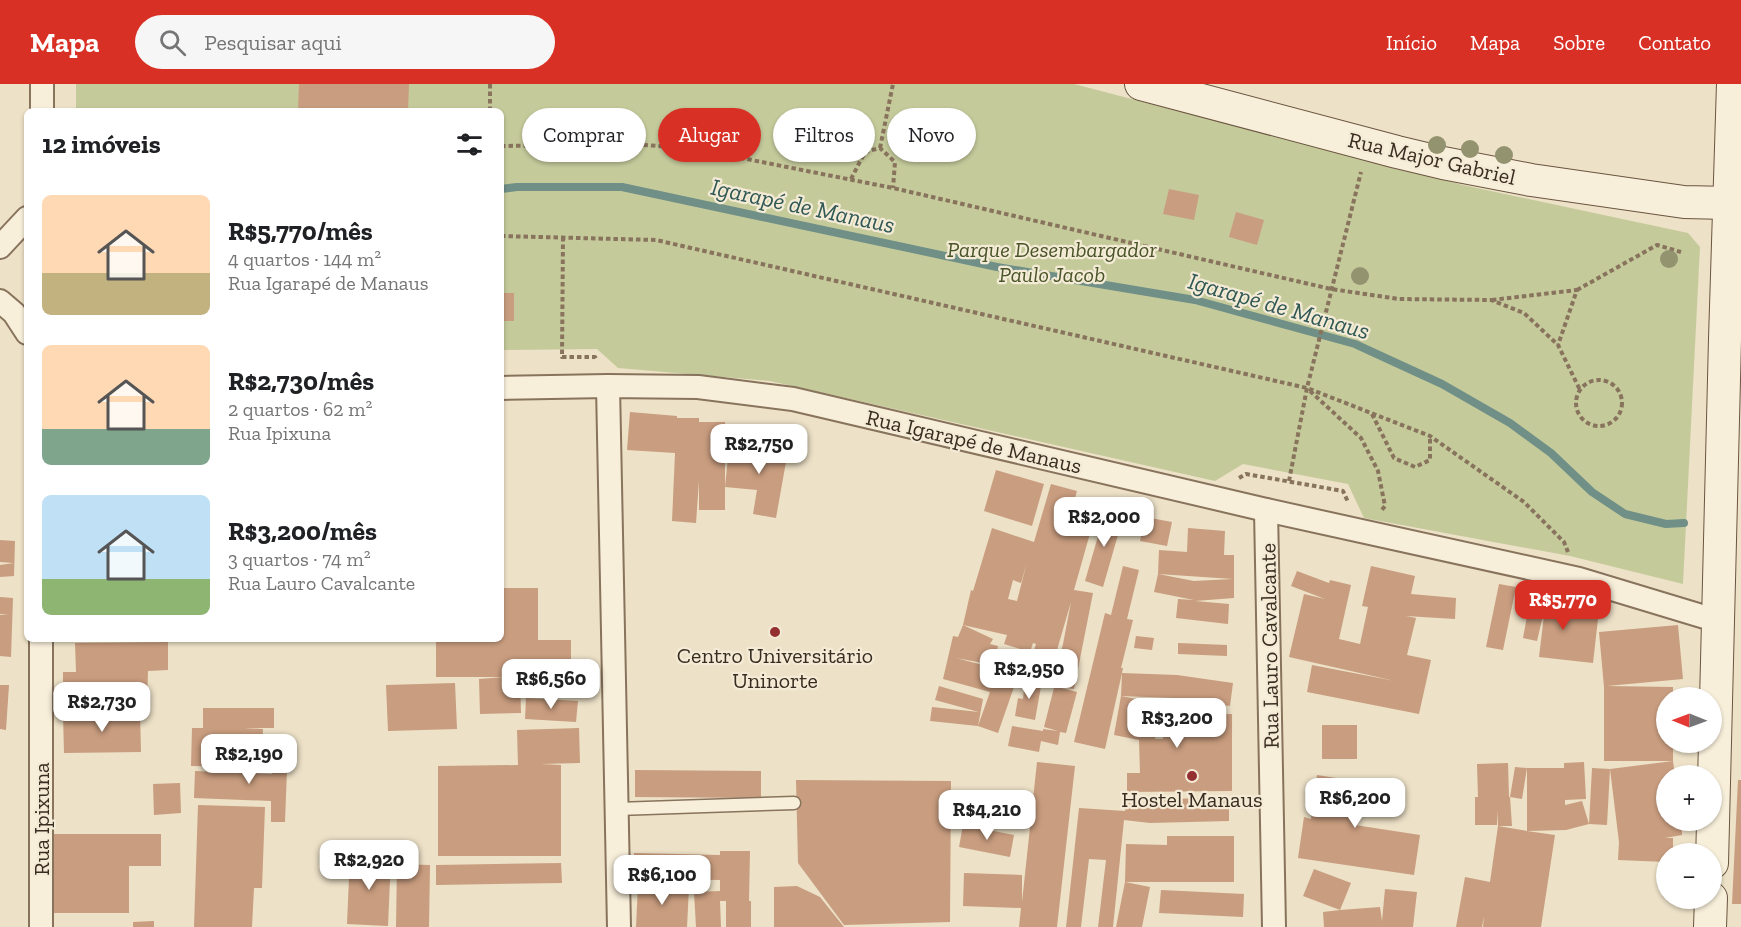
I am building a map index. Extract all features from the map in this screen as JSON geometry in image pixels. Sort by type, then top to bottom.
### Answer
[{"type":"main road","name":"Rua Major Gabriel","points":[[1141,84],[1385,149],[1532,180],[1684,202],[1734,184]]},
{"type":"main road","points":[[1712,843],[1734,184],[1733,84]]},
{"type":"main road","points":[[1710,927],[1711,909]]},
{"type":"street","points":[[42,84],[42,108]]},
{"type":"street","points":[[0,247],[24,221]]},
{"type":"street","points":[[0,301],[14,313],[24,328]]},
{"type":"street","points":[[608,386],[619,927]]},
{"type":"street","name":"Rua Igarapé de Manaus","points":[[504,388],[698,387],[793,399],[1266,510],[1579,579],[1718,621]]},
{"type":"street","name":"Rua Lauro Cavalcante","points":[[1266,510],[1274,927]]},
{"type":"street","name":"Rua Ipixuna","points":[[41,642],[41,927]]},
{"type":"lane","points":[[617,809],[794,803]]},
{"type":"path","points":[[490,84],[490,108]]},
{"type":"path","points":[[880,148],[893,84]]},
{"type":"path","points":[[504,146],[632,144],[696,149],[893,188],[1331,289],[1399,299],[1491,300],[1577,290],[1657,245],[1681,252]]},
{"type":"path","points":[[850,179],[865,152],[880,148]]},
{"type":"path","points":[[880,148],[895,162],[893,188]]},
{"type":"path","points":[[1288,481],[1307,388],[1362,168]]},
{"type":"path","points":[[504,236],[656,240],[1307,388],[1430,436],[1524,502],[1564,542],[1579,579]]},
{"type":"path","points":[[563,237],[562,357],[595,357],[608,386]]},
{"type":"path","points":[[1558,345],[1577,290]]},
{"type":"path","points":[[1491,300],[1524,313],[1558,345],[1580,390],[1576,404],[1581,418],[1587,423],[1601,426],[1616,420],[1623,406],[1622,399],[1614,385],[1608,381],[1593,380],[1580,390]]},
{"type":"path","points":[[1207,495],[1246,474],[1343,491],[1362,530],[1385,506],[1378,471],[1361,438],[1307,388]]},
{"type":"path","points":[[1371,414],[1394,458],[1415,467],[1430,460],[1430,436]]},
{"type":"green space","name":"Parque Desembargador Paulo Jacob","points":[[76,84],[1074,84],[1463,185],[1688,233],[1700,247],[1683,584],[1570,556],[1364,518],[1348,484],[1243,464],[1215,481],[770,381],[618,368],[597,349],[504,350],[504,108],[76,108]]},
{"type":"building","points":[[299,84],[409,84],[408,108],[298,108]]},
{"type":"building","points":[[1169,189],[1199,195],[1194,220],[1163,214]]},
{"type":"building","points":[[1236,212],[1264,220],[1257,245],[1229,237]]},
{"type":"building","points":[[504,293],[514,293],[514,321],[504,321]]},
{"type":"building","points":[[630,412],[677,416],[677,418],[699,418],[699,422],[725,422],[725,510],[699,510],[699,481],[696,523],[672,521],[675,453],[627,450]]},
{"type":"building","points":[[765,441],[789,445],[776,518],[753,514],[757,490],[725,487],[729,447],[761,450],[759,476]]},
{"type":"building","points":[[996,470],[1044,484],[1032,526],[984,511]]},
{"type":"building","points":[[1051,484],[1077,491],[1075,498],[1098,505],[1074,590],[1093,593],[1074,689],[1058,687],[1077,692],[1066,733],[1060,732],[1058,745],[1041,741],[1039,752],[1008,746],[1012,726],[1058,731],[1044,727],[1058,672],[1030,662],[1036,644],[1033,643],[1030,652],[1004,644],[1007,635],[963,625],[971,590],[973,591],[992,528],[1034,542]],"holes":[[[1027,562],[1017,601],[1008,599],[1013,580],[1021,583]],[[1071,602],[1063,644],[1061,652],[1057,650]]]},
{"type":"building","points":[[1106,509],[1124,514],[1103,587],[1085,581]]},
{"type":"building","points":[[1145,517],[1172,522],[1167,546],[1140,541]]},
{"type":"building","points":[[1188,528],[1225,531],[1224,555],[1234,555],[1234,598],[1195,601],[1229,604],[1228,624],[1176,618],[1178,599],[1194,600],[1154,592],[1158,574],[1159,550],[1187,552]],"holes":[[[1158,574],[1233,579],[1194,581]]]},
{"type":"building","points":[[0,540],[15,541],[14,576],[0,577],[0,565],[14,563],[0,562]]},
{"type":"building","points":[[1123,566],[1139,570],[1127,619],[1133,620],[1105,749],[1074,742],[1105,613],[1111,615]]},
{"type":"building","points":[[1371,566],[1415,576],[1411,594],[1456,598],[1455,619],[1406,616],[1416,618],[1407,655],[1431,660],[1419,714],[1307,692],[1312,665],[1395,681],[1289,657],[1304,594],[1325,599],[1291,586],[1297,571],[1329,583],[1330,580],[1351,585],[1339,639],[1360,644],[1368,607],[1362,606]]},
{"type":"building","points":[[1499,584],[1516,587],[1503,650],[1486,647]]},
{"type":"building","points":[[504,588],[538,588],[538,640],[571,640],[571,677],[520,677],[521,713],[480,714],[479,679],[504,677],[436,677],[436,642],[504,642]]},
{"type":"building","points":[[0,597],[13,598],[11,657],[0,656],[0,615],[8,615],[0,614]]},
{"type":"building","points":[[1530,600],[1599,610],[1593,663],[1539,657],[1545,607],[1537,641],[1523,638]]},
{"type":"building","points":[[963,625],[993,639],[990,644],[998,646],[994,665],[956,658],[998,669],[1003,654],[1023,661],[998,733],[978,726],[990,692],[943,679],[953,636],[958,637]]},
{"type":"building","points":[[1678,625],[1683,679],[1607,686],[1673,687],[1656,687],[1656,753],[1673,753],[1673,761],[1604,761],[1604,687],[1599,632]]},
{"type":"building","points":[[1136,636],[1154,638],[1152,650],[1134,648]]},
{"type":"building","points":[[168,642],[168,670],[148,671],[147,705],[114,704],[114,707],[63,708],[63,672],[76,672],[75,643]]},
{"type":"building","points":[[1178,643],[1227,645],[1227,656],[1178,654]]},
{"type":"building","points":[[1122,673],[1177,675],[1233,683],[1230,706],[1173,698],[1121,696]]},
{"type":"building","points":[[1025,679],[1042,681],[1035,720],[1015,716],[1018,698],[1023,699]]},
{"type":"building","points":[[455,683],[457,729],[388,731],[386,685]]},
{"type":"building","points":[[0,685],[9,685],[6,730],[0,729]]},
{"type":"building","points":[[939,686],[983,699],[978,726],[930,721],[932,707],[979,712],[935,700]]},
{"type":"building","points":[[1121,696],[1162,704],[1155,739],[1163,739],[1163,715],[1232,714],[1232,791],[1127,792],[1127,773],[1140,773],[1139,740],[1114,735]]},
{"type":"building","points":[[526,698],[578,701],[576,722],[525,719]]},
{"type":"building","points":[[203,708],[274,708],[274,728],[244,728],[263,729],[262,767],[191,766],[192,728],[203,728]]},
{"type":"building","points":[[140,713],[141,752],[64,753],[63,714]]},
{"type":"building","points":[[1322,725],[1357,725],[1357,759],[1322,759]]},
{"type":"building","points":[[579,728],[580,763],[541,764],[561,765],[561,856],[438,856],[438,766],[518,765],[517,730]]},
{"type":"building","points":[[273,744],[288,744],[285,822],[271,822],[271,801],[194,798],[195,771],[272,774]]},
{"type":"building","points":[[1673,761],[1674,765],[1656,765],[1656,831],[1682,831],[1682,835],[1665,838],[1673,838],[1673,843],[1656,843],[1656,862],[1618,860],[1619,842],[1610,769]]},
{"type":"building","points":[[1037,762],[1075,766],[1057,927],[1019,927],[1021,908],[963,906],[964,873],[1022,875],[1022,902]]},
{"type":"building","points":[[1584,762],[1586,799],[1565,800],[1565,805],[1582,801],[1589,824],[1566,830],[1527,831],[1527,768],[1564,768],[1564,763]]},
{"type":"building","points":[[1508,763],[1512,826],[1498,826],[1498,810],[1497,825],[1475,825],[1475,797],[1478,797],[1477,764]]},
{"type":"building","points":[[1515,767],[1527,768],[1522,799],[1510,797]]},
{"type":"building","points":[[1592,768],[1610,769],[1607,825],[1589,824]]},
{"type":"building","points":[[635,770],[761,771],[761,798],[635,797]]},
{"type":"building","points":[[1317,775],[1362,782],[1361,789],[1396,788],[1397,812],[1357,813],[1355,825],[1420,835],[1414,875],[1298,858],[1304,817],[1311,819]]},
{"type":"building","points":[[796,780],[951,781],[950,922],[844,925],[798,863]]},
{"type":"building","points":[[1738,780],[1741,780],[1741,904],[1732,904]]},
{"type":"building","points":[[180,783],[181,813],[154,815],[153,784]]},
{"type":"building","points":[[1229,798],[1229,821],[1150,823],[1124,820],[1113,927],[1098,927],[1106,860],[1089,859],[1081,927],[1066,927],[1079,808],[1125,811],[1126,803],[1150,805],[1149,799]]},
{"type":"building","points":[[960,801],[1009,802],[1009,821],[960,820]]},
{"type":"building","points":[[198,805],[265,807],[262,888],[254,888],[252,927],[194,927]]},
{"type":"building","points":[[963,825],[1014,835],[1010,857],[959,847]]},
{"type":"building","points":[[1498,826],[1555,835],[1541,927],[1483,927],[1484,916],[1482,927],[1456,927],[1465,877],[1490,882]]},
{"type":"building","points":[[53,834],[161,834],[161,866],[129,866],[129,913],[53,913]]},
{"type":"building","points":[[1167,836],[1234,836],[1234,882],[1125,882],[1126,844],[1167,845]]},
{"type":"building","points":[[720,851],[750,851],[751,927],[726,927],[726,901],[720,901],[721,927],[696,927],[694,892],[720,891],[720,880],[634,879],[634,853],[720,855]]},
{"type":"building","points":[[350,855],[391,857],[388,926],[347,924]]},
{"type":"building","points":[[561,863],[562,883],[436,885],[436,865]]},
{"type":"building","points":[[397,864],[430,865],[429,927],[396,927]]},
{"type":"building","points":[[1314,869],[1351,883],[1340,910],[1303,896]]},
{"type":"building","points":[[1125,882],[1150,887],[1142,927],[1116,927]]},
{"type":"building","points":[[638,885],[689,887],[687,927],[636,927]]},
{"type":"building","points":[[797,886],[820,897],[844,927],[774,927],[774,887]]},
{"type":"building","points":[[1385,889],[1417,892],[1413,927],[1324,927],[1323,912],[1340,910],[1380,907],[1382,921]]},
{"type":"building","points":[[1161,890],[1244,894],[1243,917],[1159,913]]},
{"type":"building","points":[[154,921],[154,927],[133,927],[133,922]]},
{"type":"waterway","name":"Igarapé de Manaus","points":[[504,189],[622,187],[997,267],[1195,300],[1355,344],[1442,384],[1510,423],[1551,453],[1592,492],[1625,514],[1666,524],[1684,523]]},
{"type":"place","name":"Centro Universitário Uninorte","points":[[775,632]]},
{"type":"place","name":"Hostel Manaus","points":[[1192,776]]}]
